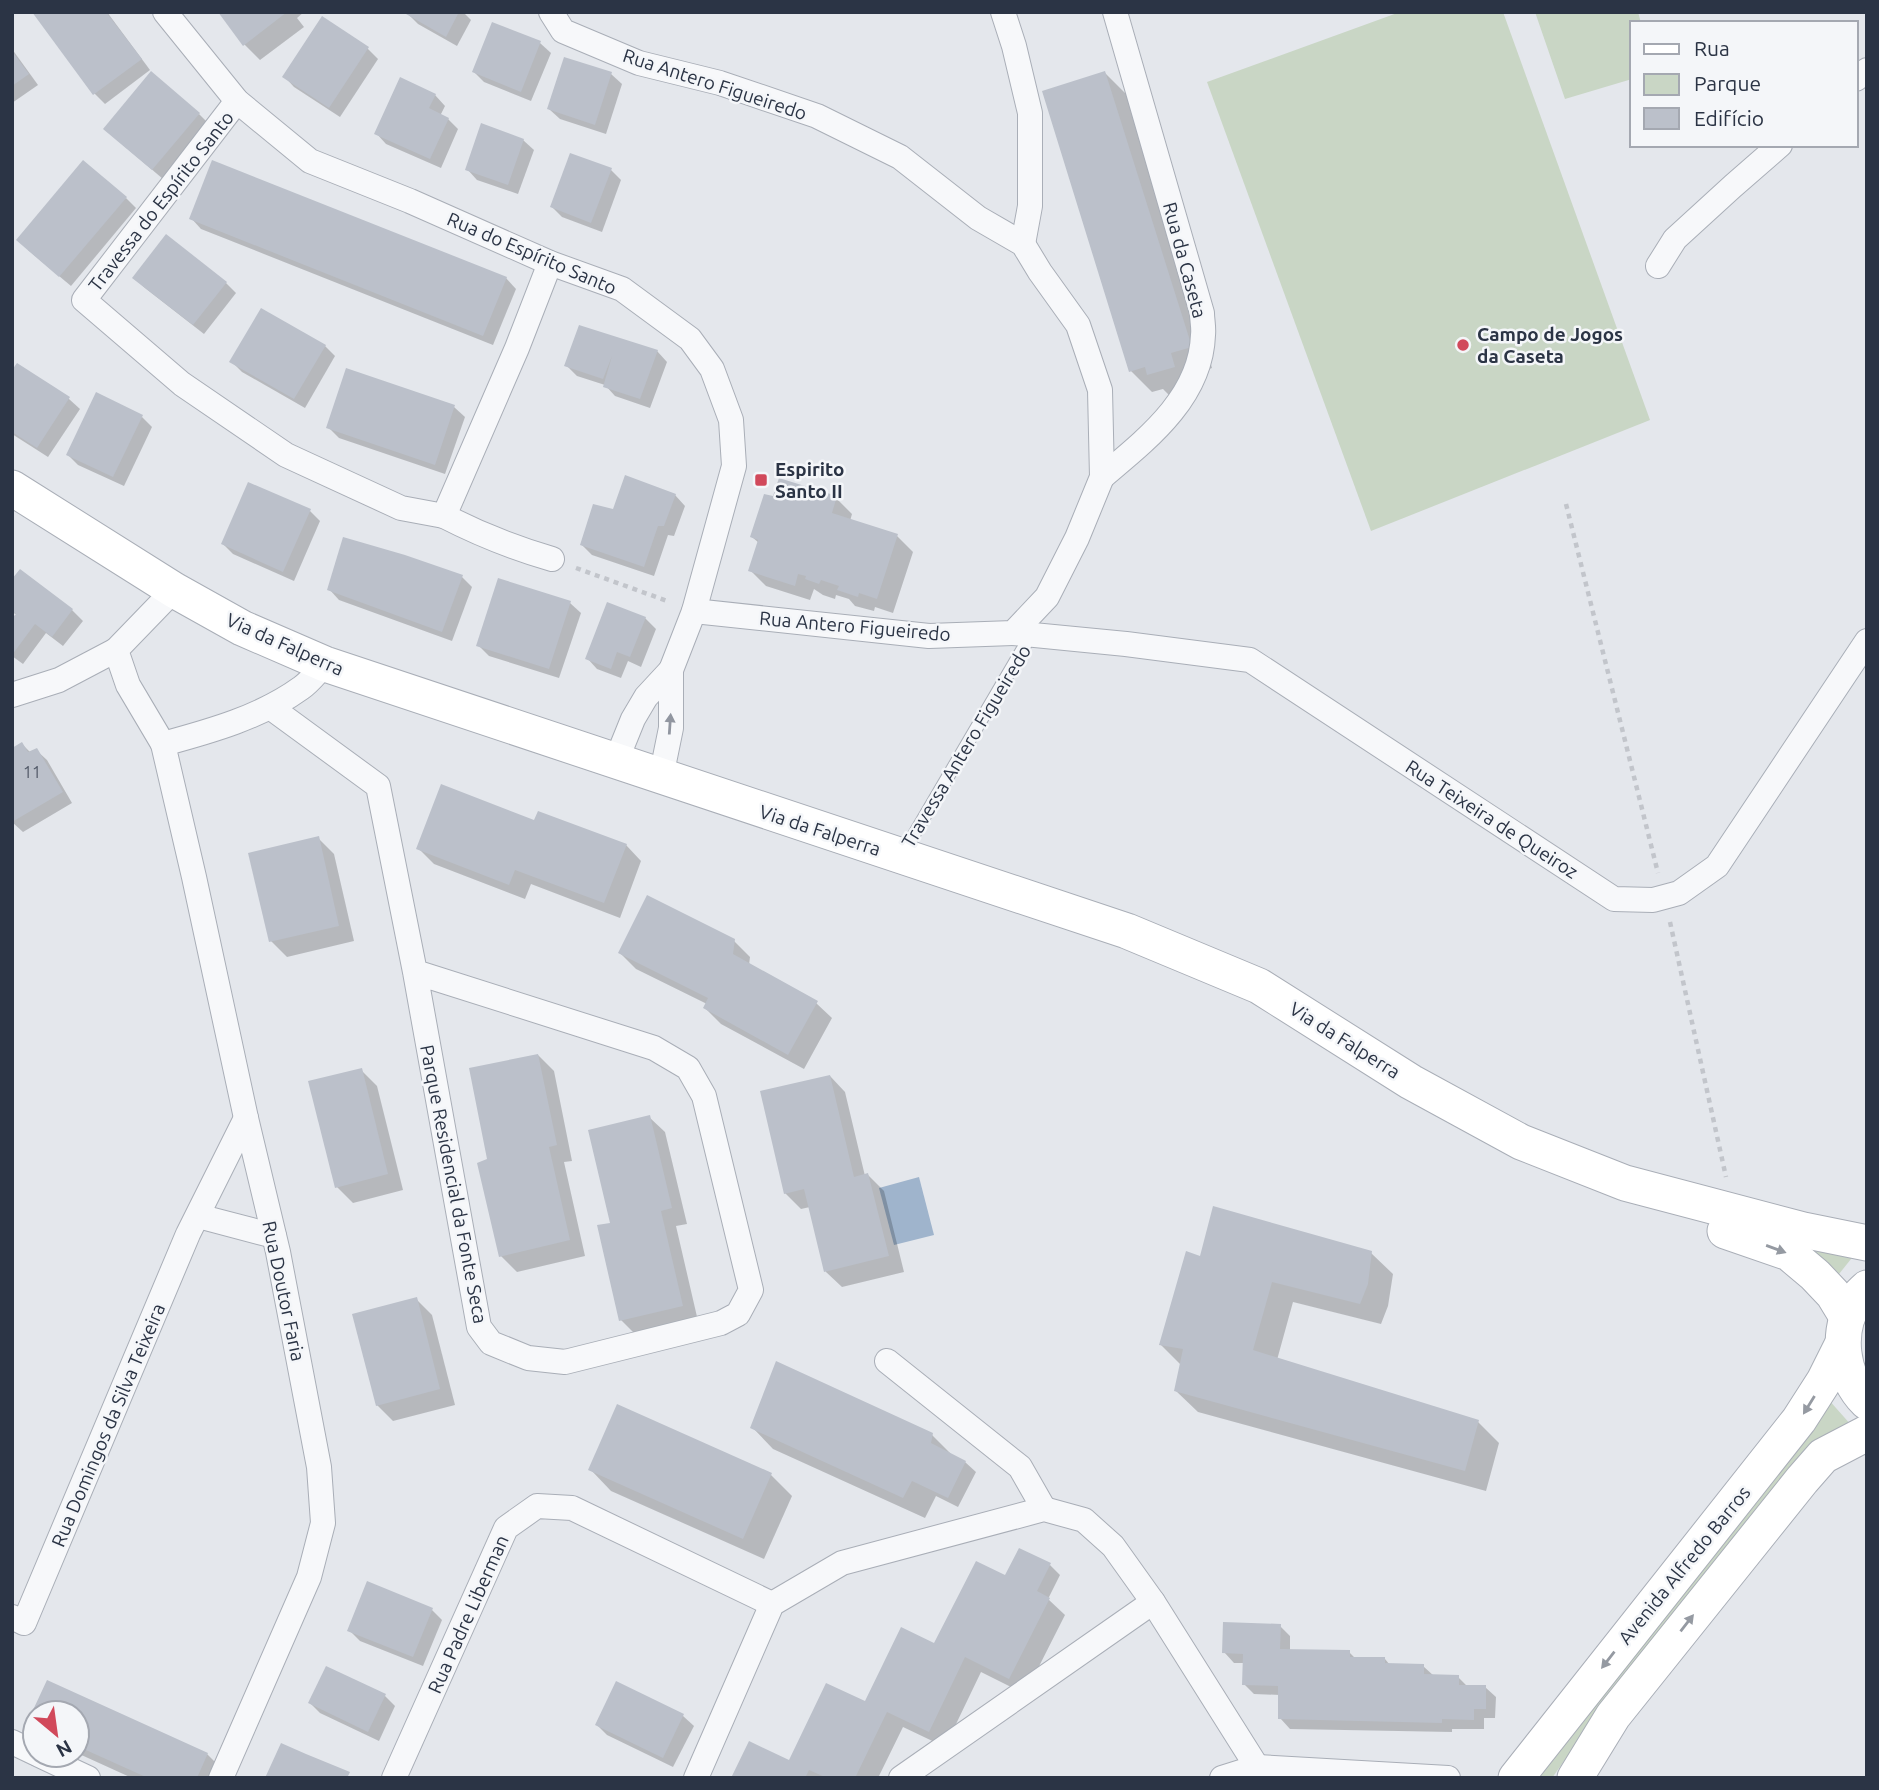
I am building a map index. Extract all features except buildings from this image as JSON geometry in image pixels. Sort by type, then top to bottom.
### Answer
[{"type":"main road","name":"Via da Falperra","points":[[12,488],[174,590],[242,628],[324,664],[1127,932],[1259,986],[1411,1082],[1521,1142],[1625,1183],[1803,1230],[1867,1243]]},
{"type":"main road","name":"Via da Falperra","points":[[1625,1183],[1686,1219],[1789,1253],[1815,1275],[1833,1294],[1845,1331],[1849,1376],[1867,1402]]},
{"type":"main road","points":[[1845,1331],[1856,1300],[1867,1288]]},
{"type":"main road","name":"Avenida Alfredo Barros","points":[[1516,1778],[1799,1420],[1824,1381],[1845,1331]]},
{"type":"main road","name":"Avenida Alfredo Barros","points":[[1575,1778],[1613,1716],[1802,1480],[1823,1456],[1867,1433]]},
{"type":"street","name":"Rua do Espírito Santo","points":[[165,12],[237,101],[310,161],[410,201],[550,263],[621,289],[691,340],[712,369],[731,420],[734,466],[694,611],[671,670]]},
{"type":"street","name":"Rua Antero Figueiredo","points":[[551,12],[563,31],[639,62],[720,83],[817,116],[900,157],[978,218],[1023,243]]},
{"type":"street","points":[[1003,12],[1030,113],[1030,206],[1023,243],[1040,272],[1079,325],[1100,390],[1102,477],[1077,538],[1047,597],[1022,634]]},
{"type":"street","name":"Rua da Caseta","points":[[1102,477],[1151,436],[1177,405],[1191,381],[1203,335],[1202,313],[1115,12]]},
{"type":"street","name":"Travessa do Espírito Santo","points":[[237,101],[84,300],[182,384],[286,455],[401,508],[443,516]]},
{"type":"street","points":[[1658,266],[1675,239],[1778,147]]},
{"type":"street","points":[[550,263],[517,348],[443,516],[502,544],[552,559]]},
{"type":"street","points":[[12,695],[59,680],[116,650],[174,590]]},
{"type":"street","name":"Rua Antero Figueiredo","points":[[694,611],[929,636],[1022,634]]},
{"type":"street","name":"Rua Teixeira de Queiroz","points":[[1022,634],[1250,660],[1614,899],[1653,900],[1679,893],[1717,866],[1867,641]]},
{"type":"street","name":"Rua Doutor Faria","points":[[116,650],[128,685],[163,744],[274,1236],[319,1467],[323,1523],[309,1577],[221,1778]]},
{"type":"street","points":[[163,744],[200,734],[270,707],[304,686],[324,664]]},
{"type":"street","points":[[616,761],[633,719],[646,697],[671,670]]},
{"type":"street","points":[[661,777],[671,728],[671,670]]},
{"type":"street","name":"Parque Residencial da Fonte Seca","points":[[270,707],[378,786],[415,972],[479,1327],[491,1343],[528,1358],[565,1362],[721,1323],[738,1314],[751,1290],[704,1096],[688,1068],[654,1048],[415,972]]},
{"type":"street","name":"Rua Domingos da Silva Teixeira","points":[[12,1617],[24,1622],[183,1247],[246,1118]]},
{"type":"street","points":[[198,1216],[274,1236]]},
{"type":"street","points":[[887,1361],[1020,1467],[1044,1509]]},
{"type":"street","name":"Rua Padre Liberman","points":[[394,1778],[506,1528],[537,1506],[572,1508],[772,1604]]},
{"type":"street","points":[[696,1778],[772,1604],[842,1563],[1044,1509],[1084,1520],[1113,1546],[1153,1602],[1257,1768]]},
{"type":"street","points":[[901,1778],[1153,1602]]},
{"type":"street","points":[[1222,1778],[1257,1768],[1448,1778]]},
{"type":"street","points":[[69,1769],[88,1778]]},
{"type":"lane","name":"Travessa Antero Figueiredo","points":[[901,857],[1022,634]]},
{"type":"path","points":[[1566,504],[1664,897],[1734,1212]]},
{"type":"path","points":[[552,559],[694,611]]},
{"type":"green space","name":"Campo de Jogos da Caseta","points":[[1400,12],[1503,12],[1650,420],[1371,531],[1207,82]]},
{"type":"green space","points":[[1535,12],[1638,12],[1640,21],[1630,21],[1630,80],[1565,99]]},
{"type":"green space","points":[[1802,1245],[1855,1254],[1831,1284]]},
{"type":"green space","points":[[1828,1399],[1852,1426],[1608,1699],[1552,1778],[1534,1778]]},
{"type":"water","points":[[919,1177],[934,1235],[894,1245],[879,1188]]},
{"type":"place","name":"Campo de Jogos da Caseta","points":[[1463,345]]},
{"type":"place","name":"Espirito Santo II","points":[[761,480]]}]
